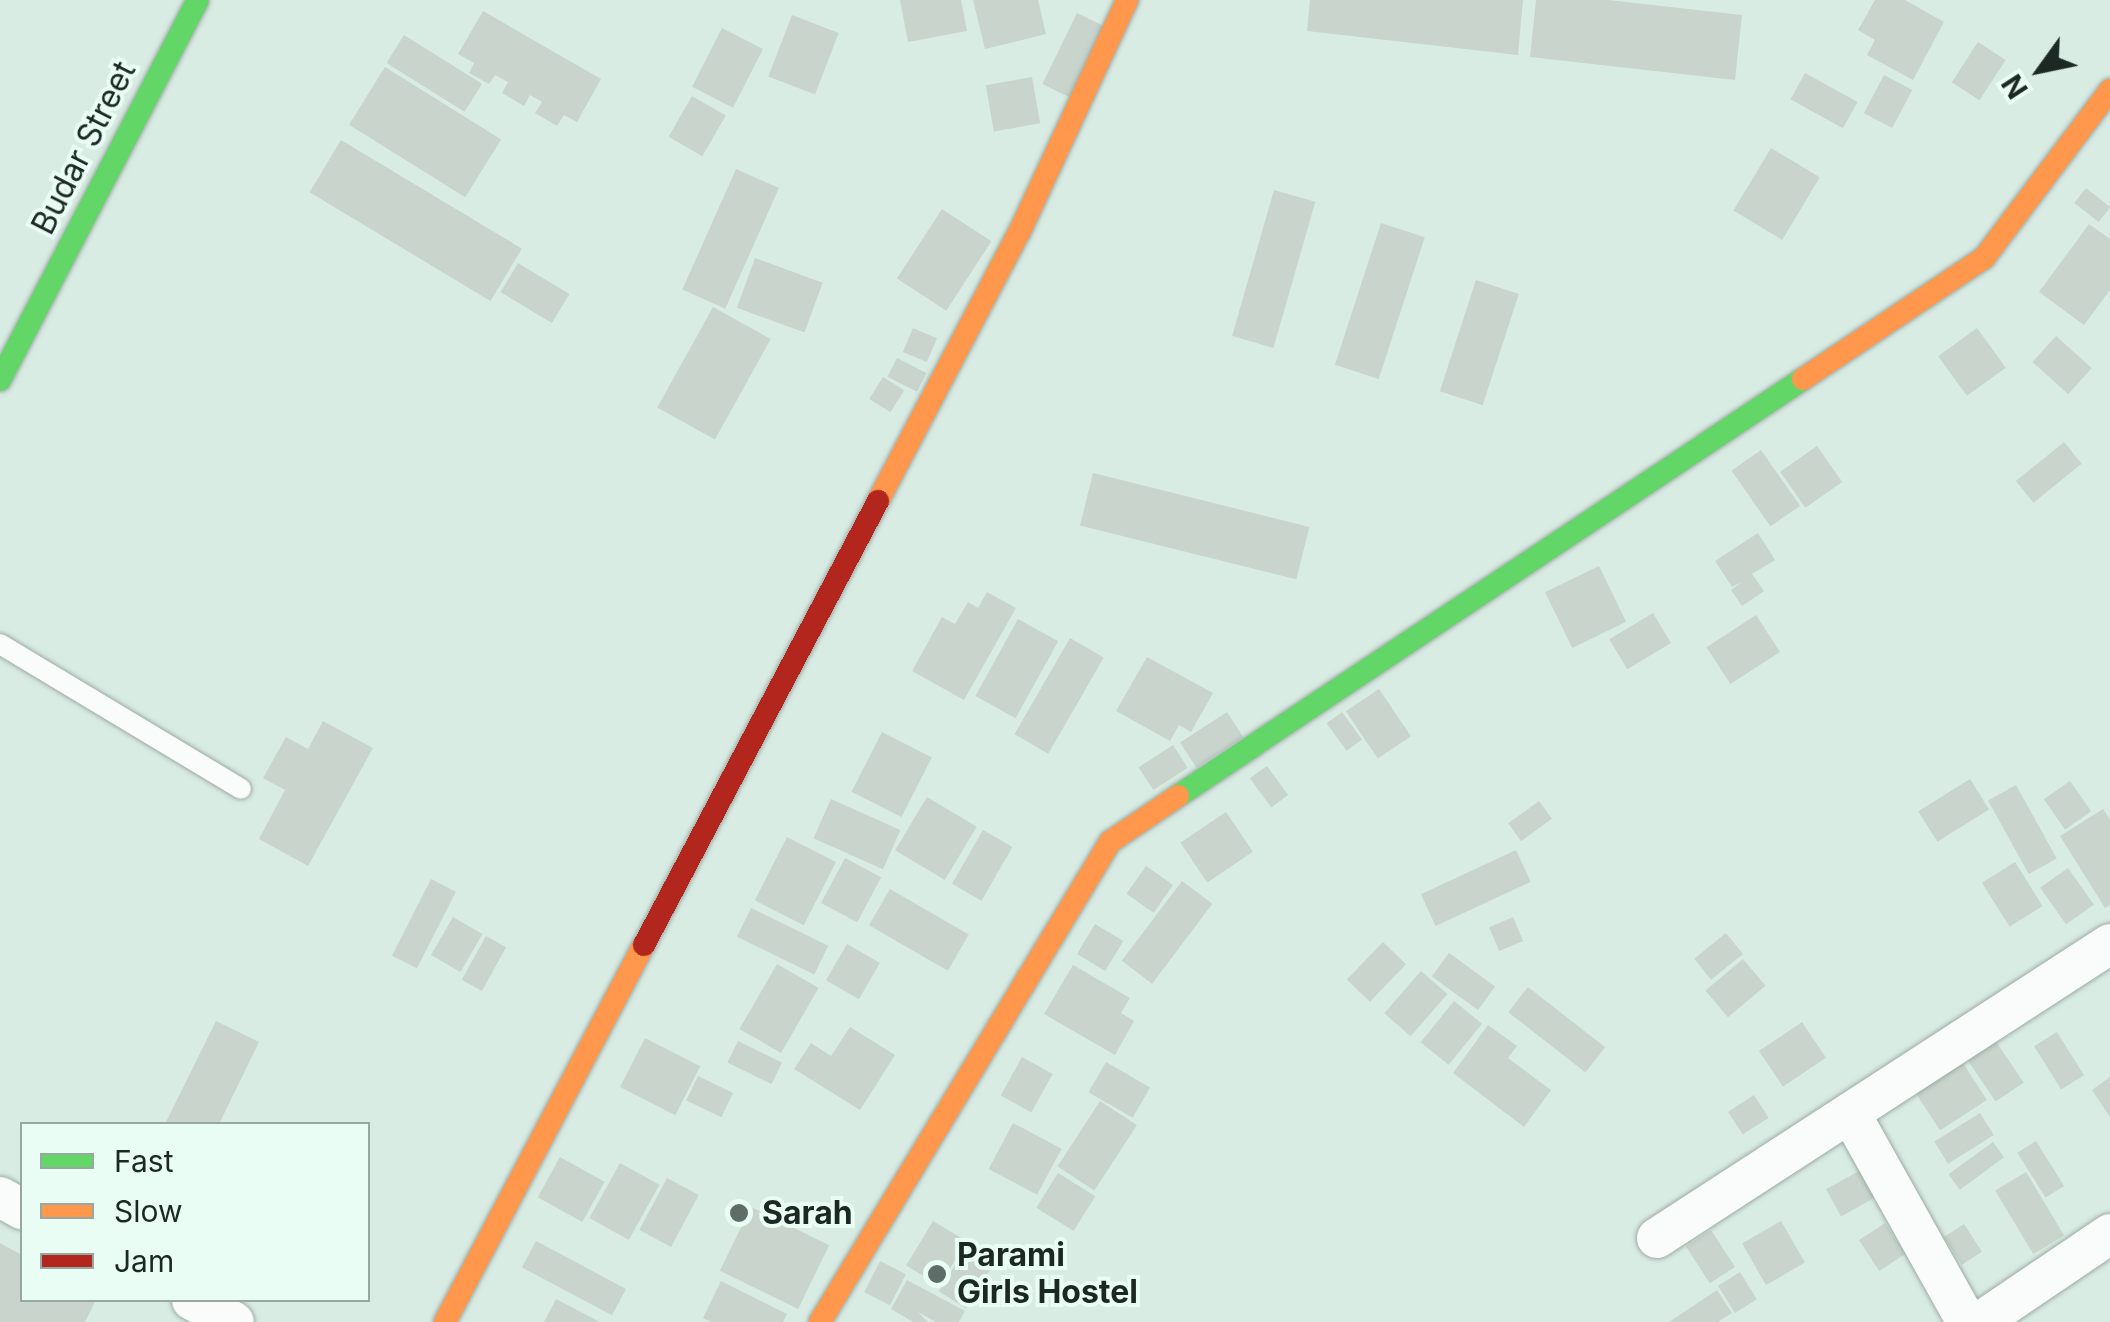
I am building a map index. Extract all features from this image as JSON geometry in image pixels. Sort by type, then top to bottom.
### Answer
[{"type":"street","name":"Budar Street","points":[[0,380],[198,0]]},
{"type":"street","points":[[445,1322],[1020,231],[1127,0]]},
{"type":"street","points":[[820,1322],[1110,842],[1984,258],[2110,90]]},
{"type":"street","points":[[1657,1238],[2110,944]]},
{"type":"street","points":[[1850,1113],[1967,1322]]},
{"type":"street","points":[[1980,1322],[2110,1234]]},
{"type":"street","points":[[196,1302],[234,1322]]},
{"type":"lane","points":[[0,644],[241,789]]},
{"type":"building","points":[[900,0],[961,0],[967,31],[908,42]]},
{"type":"building","points":[[973,0],[1038,0],[1046,34],[985,49]]},
{"type":"building","points":[[1310,0],[1523,0],[1518,55],[1307,31]]},
{"type":"building","points":[[1536,0],[1608,0],[1742,15],[1735,80],[1530,57]]},
{"type":"building","points":[[1875,0],[1905,0],[1944,22],[1913,80],[1867,55],[1875,40],[1858,30]]},
{"type":"building","points":[[483,11],[601,79],[577,122],[564,115],[557,126],[535,113],[542,102],[530,95],[524,106],[502,93],[508,82],[495,75],[489,84],[469,73],[474,63],[458,54]]},
{"type":"building","points":[[1077,13],[1108,28],[1073,99],[1042,84]]},
{"type":"building","points":[[792,15],[839,33],[815,95],[768,77]]},
{"type":"building","points":[[722,28],[763,49],[733,108],[692,87]]},
{"type":"building","points":[[404,35],[482,84],[465,112],[387,63]]},
{"type":"building","points":[[1978,42],[2006,60],[1980,100],[1952,82]]},
{"type":"building","points":[[385,67],[501,140],[465,197],[349,125]]},
{"type":"building","points":[[1805,73],[1857,102],[1843,128],[1790,99]]},
{"type":"building","points":[[1884,75],[1912,90],[1892,128],[1864,113]]},
{"type":"building","points":[[1032,77],[1040,123],[994,131],[986,85]]},
{"type":"building","points":[[692,96],[726,116],[702,156],[668,137]]},
{"type":"building","points":[[341,140],[522,249],[490,301],[310,192]]},
{"type":"building","points":[[1771,148],[1820,177],[1782,240],[1733,211]]},
{"type":"building","points":[[736,169],[779,188],[725,309],[682,290]]},
{"type":"building","points":[[2086,188],[2110,207],[2099,222],[2074,203]]},
{"type":"building","points":[[1274,190],[1315,202],[1273,348],[1232,336]]},
{"type":"building","points":[[942,209],[991,241],[946,311],[897,279]]},
{"type":"building","points":[[1381,223],[1425,237],[1379,379],[1335,365]]},
{"type":"building","points":[[2089,224],[2110,239],[2110,290],[2084,325],[2039,292]]},
{"type":"building","points":[[755,258],[823,283],[805,332],[737,308]]},
{"type":"building","points":[[518,263],[569,294],[552,323],[500,292]]},
{"type":"building","points":[[1476,280],[1519,294],[1483,405],[1440,391]]},
{"type":"building","points":[[713,307],[771,339],[715,440],[657,408]]},
{"type":"building","points":[[913,328],[937,338],[927,362],[903,352]]},
{"type":"building","points":[[1977,328],[2006,368],[1967,396],[1938,356]]},
{"type":"building","points":[[2056,336],[2092,368],[2068,394],[2033,362]]},
{"type":"building","points":[[897,358],[926,373],[917,392],[887,377]]},
{"type":"building","points":[[883,377],[904,390],[890,412],[869,399]]},
{"type":"building","points":[[2064,442],[2082,464],[2033,503],[2016,481]]},
{"type":"building","points":[[1817,446],[1842,482],[1805,508],[1780,472]]},
{"type":"building","points":[[1761,450],[1800,506],[1771,526],[1732,471]]},
{"type":"building","points":[[1093,473],[1309,527],[1296,579],[1080,525]]},
{"type":"building","points":[[1758,533],[1775,560],[1752,574],[1764,591],[1742,606],[1731,590],[1742,582],[1732,587],[1715,561]]},
{"type":"building","points":[[1599,566],[1626,622],[1572,648],[1545,592]]},
{"type":"building","points":[[987,592],[1016,608],[964,700],[912,671],[942,617],[955,624],[968,602],[978,608]]},
{"type":"building","points":[[1653,613],[1671,643],[1627,669],[1609,639]]},
{"type":"building","points":[[1756,615],[1780,652],[1730,684],[1707,647]]},
{"type":"building","points":[[1018,619],[1058,641],[1016,718],[975,696]]},
{"type":"building","points":[[1070,638],[1104,658],[1048,754],[1014,734]]},
{"type":"building","points":[[1147,657],[1213,693],[1191,732],[1179,725],[1170,741],[1116,711]]},
{"type":"building","points":[[1379,689],[1411,736],[1378,759],[1346,711]]},
{"type":"building","points":[[1227,712],[1243,737],[1196,768],[1180,742]]},
{"type":"building","points":[[1342,712],[1362,740],[1347,751],[1327,723]]},
{"type":"building","points":[[323,721],[373,748],[308,866],[259,839],[285,790],[263,778],[286,737],[308,749]]},
{"type":"building","points":[[882,732],[932,757],[901,817],[852,792]]},
{"type":"building","points":[[1173,745],[1188,768],[1153,790],[1139,767]]},
{"type":"building","points":[[1267,766],[1288,795],[1271,807],[1250,778]]},
{"type":"building","points":[[1970,779],[1989,810],[1937,842],[1918,811]]},
{"type":"building","points":[[2070,781],[2091,811],[2065,830],[2044,799]]},
{"type":"building","points":[[2016,785],[2057,858],[2029,874],[1988,801]]},
{"type":"building","points":[[927,797],[977,827],[945,880],[895,850]]},
{"type":"building","points":[[831,799],[900,830],[883,869],[814,838]]},
{"type":"building","points":[[1539,801],[1552,819],[1521,841],[1508,823]]},
{"type":"building","points":[[2103,809],[2110,819],[2110,905],[2105,908],[2060,836]]},
{"type":"building","points":[[1226,812],[1253,852],[1207,883],[1180,843]]},
{"type":"building","points":[[983,830],[1012,847],[981,901],[952,884]]},
{"type":"building","points":[[787,837],[836,862],[804,925],[755,900]]},
{"type":"building","points":[[1516,850],[1531,882],[1436,926],[1421,894]]},
{"type":"building","points":[[845,858],[881,877],[857,922],[821,903]]},
{"type":"building","points":[[2015,862],[2043,906],[2009,927],[1982,883]]},
{"type":"building","points":[[1146,866],[1173,885],[1154,913],[1126,894]]},
{"type":"building","points":[[2068,868],[2094,905],[2066,924],[2040,888]]},
{"type":"building","points":[[431,879],[456,892],[417,968],[392,956]]},
{"type":"building","points":[[1182,881],[1212,904],[1152,984],[1122,961]]},
{"type":"building","points":[[890,889],[969,934],[948,971],[869,925]]},
{"type":"building","points":[[751,908],[828,946],[814,974],[737,937]]},
{"type":"building","points":[[453,917],[482,934],[460,972],[431,955]]},
{"type":"building","points":[[1513,917],[1523,941],[1499,951],[1489,927]]},
{"type":"building","points":[[1095,924],[1123,941],[1105,971],[1077,954]]},
{"type":"building","points":[[1726,933],[1743,954],[1711,980],[1694,959]]},
{"type":"building","points":[[486,936],[506,947],[482,991],[462,980]]},
{"type":"building","points":[[1383,942],[1406,964],[1370,1002],[1347,979]]},
{"type":"building","points":[[847,944],[880,963],[859,999],[826,980]]},
{"type":"building","points":[[1449,953],[1495,987],[1478,1010],[1432,976]]},
{"type":"building","points":[[1743,959],[1765,986],[1728,1017],[1705,990]]},
{"type":"building","points":[[777,964],[819,988],[781,1053],[740,1029]]},
{"type":"building","points":[[1073,965],[1130,998],[1121,1013],[1134,1021],[1115,1055],[1044,1014]]},
{"type":"building","points":[[1421,971],[1447,994],[1411,1036],[1384,1013]]},
{"type":"building","points":[[1528,987],[1605,1047],[1586,1073],[1508,1012]]},
{"type":"building","points":[[1454,1001],[1482,1024],[1449,1065],[1421,1042]]},
{"type":"building","points":[[216,1021],[259,1042],[220,1122],[166,1122]]},
{"type":"building","points":[[1802,1022],[1826,1058],[1783,1087],[1759,1051]]},
{"type":"building","points":[[1488,1025],[1517,1046],[1508,1058],[1551,1090],[1524,1127],[1453,1073]]},
{"type":"building","points":[[850,1027],[895,1055],[860,1110],[794,1069],[811,1043],[831,1056]]},
{"type":"building","points":[[2057,1032],[2084,1075],[2061,1090],[2034,1046]]},
{"type":"building","points":[[1993,1037],[2024,1083],[1996,1102],[1965,1056]]},
{"type":"building","points":[[645,1038],[700,1066],[675,1115],[620,1087]]},
{"type":"building","points":[[738,1041],[782,1062],[772,1084],[727,1063]]},
{"type":"building","points":[[1022,1057],[1053,1074],[1031,1112],[1001,1095]]},
{"type":"building","points":[[1106,1062],[1150,1088],[1133,1118],[1088,1092]]},
{"type":"building","points":[[1963,1063],[1987,1100],[1940,1130],[1916,1093]]},
{"type":"building","points":[[698,1076],[733,1093],[721,1117],[686,1100]]},
{"type":"building","points":[[2110,1077],[2110,1117],[2092,1090]]},
{"type":"building","points":[[1754,1095],[1769,1118],[1743,1135],[1728,1112]]},
{"type":"building","points":[[1100,1101],[1137,1125],[1094,1190],[1058,1166]]},
{"type":"building","points":[[1980,1113],[1994,1135],[1948,1164],[1934,1142]]},
{"type":"building","points":[[1013,1123],[1062,1149],[1037,1195],[989,1169]]},
{"type":"building","points":[[2036,1141],[2064,1186],[2045,1198],[2017,1153]]},
{"type":"building","points":[[1993,1142],[2004,1157],[1960,1190],[1949,1174]]},
{"type":"building","points":[[560,1157],[605,1182],[582,1222],[538,1197]]},
{"type":"building","points":[[620,1163],[659,1185],[629,1240],[589,1218]]},
{"type":"building","points":[[1868,1166],[1883,1193],[1841,1216],[1826,1189]]},
{"type":"building","points":[[2026,1172],[2064,1235],[2033,1254],[1995,1191]]},
{"type":"building","points":[[1058,1173],[1095,1196],[1074,1231],[1036,1208]]},
{"type":"building","points":[[667,1178],[699,1195],[671,1247],[639,1230]]},
{"type":"building","points":[[751,1207],[829,1245],[798,1309],[720,1271]]},
{"type":"building","points":[[933,1221],[966,1241],[940,1286],[906,1266]]},
{"type":"building","points":[[1781,1221],[1805,1263],[1766,1285],[1742,1244]]},
{"type":"building","points":[[1885,1223],[1905,1254],[1879,1271],[1859,1240]]},
{"type":"building","points":[[1964,1224],[1982,1252],[1962,1265],[1944,1237]]},
{"type":"building","points":[[1711,1230],[1735,1267],[1710,1283],[1686,1246]]},
{"type":"building","points":[[536,1241],[626,1289],[612,1315],[522,1267]]},
{"type":"building","points":[[0,1243],[20,1254],[20,1302],[95,1302],[85,1322],[0,1322]]},
{"type":"building","points":[[969,1243],[996,1260],[966,1308],[939,1291]]},
{"type":"building","points":[[880,1261],[906,1274],[890,1305],[864,1292]]},
{"type":"building","points":[[1740,1272],[1757,1299],[1735,1313],[1718,1286]]},
{"type":"building","points":[[907,1280],[965,1311],[959,1322],[936,1322],[918,1312],[928,1322],[913,1322],[891,1309]]},
{"type":"building","points":[[721,1281],[787,1314],[783,1322],[711,1322],[703,1318]]},
{"type":"building","points":[[1717,1290],[1732,1313],[1718,1322],[1669,1322]]},
{"type":"building","points":[[556,1299],[600,1322],[544,1322]]},
{"type":"traffic: fast","points":[[0,380],[198,0]]},
{"type":"traffic: fast","points":[[1178,796],[1803,379]]},
{"type":"traffic: slow","points":[[878,501],[1020,231],[1127,0]]},
{"type":"traffic: slow","points":[[1803,379],[1984,258],[2110,90]]},
{"type":"traffic: slow","points":[[820,1322],[1110,842],[1178,796]]},
{"type":"traffic: slow","points":[[445,1322],[644,945]]},
{"type":"traffic: jam","points":[[644,945],[878,501]]},
{"type":"place","name":"Sarah","points":[[739,1213]]},
{"type":"place","name":"Parami Girls Hostel","points":[[937,1274]]}]
